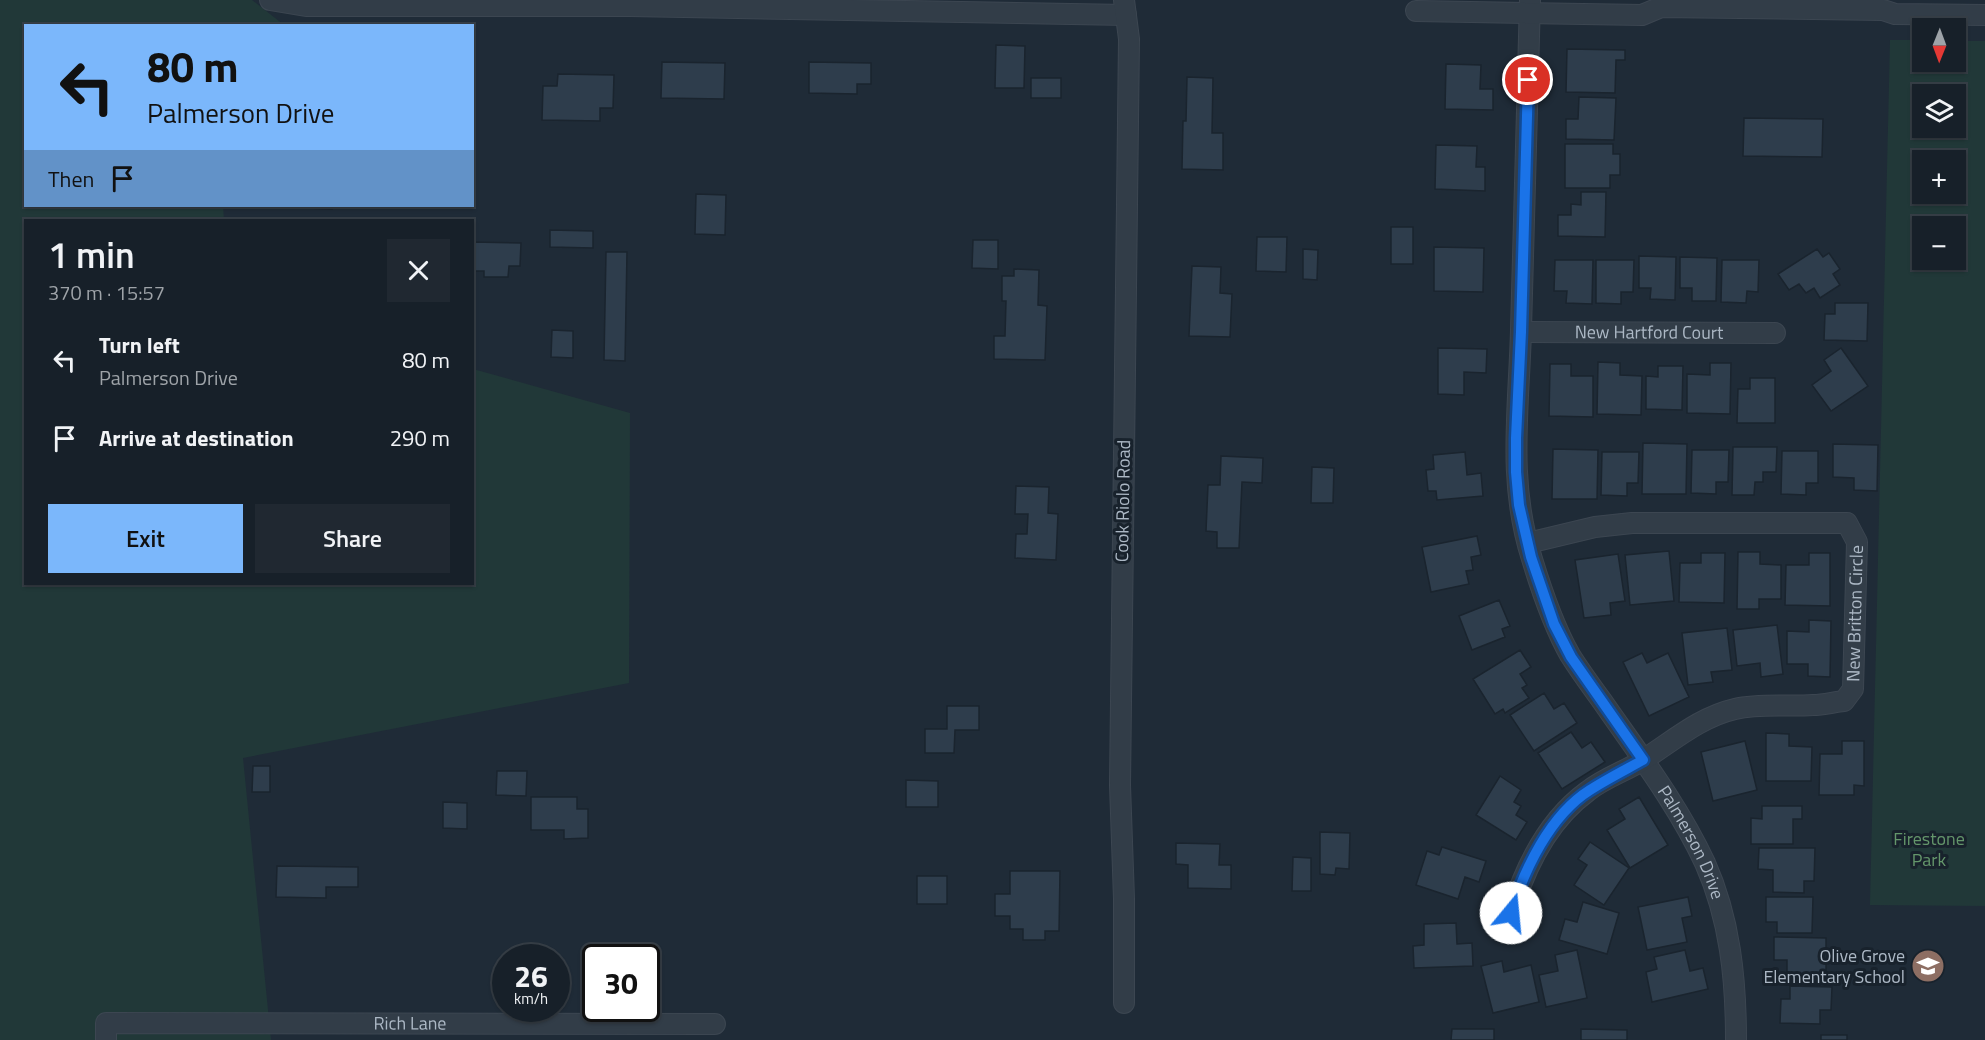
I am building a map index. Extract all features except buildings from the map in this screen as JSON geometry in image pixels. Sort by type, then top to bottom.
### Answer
[{"type":"street","points":[[270,0],[306,6],[630,3],[1125,7]]},
{"type":"street","points":[[1416,11],[1530,6],[1642,15],[1660,7],[1717,3],[1882,10],[1895,14],[1921,7],[1985,15]]},
{"type":"street","name":"Palmerson Drive","points":[[1530,6],[1516,472],[1519,505],[1528,543],[1558,632],[1571,657],[1643,760],[1688,830],[1706,865],[1721,909],[1732,954],[1736,993],[1736,1040]]},
{"type":"street","name":"Cook Riolo Road","points":[[1124,1003],[1124,898],[1120,785],[1130,39],[1125,7]]},
{"type":"street","name":"New Hartford Court","points":[[1521,332],[1775,333]]},
{"type":"street","name":"New Britton Circle","points":[[1528,543],[1595,527],[1632,523],[1847,523],[1857,542],[1853,689],[1844,700],[1813,705],[1764,705],[1735,709],[1710,717],[1643,760]]},
{"type":"street","points":[[1511,913],[1518,889],[1531,860],[1565,812],[1588,791],[1643,760]]},
{"type":"street","name":"Rich Lane","points":[[106,1032],[715,1024]]},
{"type":"green space","points":[[0,0],[252,0],[283,24],[24,24],[24,207],[223,207],[224,219],[24,219],[24,585],[474,585],[474,369],[630,413],[629,683],[243,758],[271,1040],[0,1040]]},
{"type":"green space","name":"Firestone Park","points":[[1890,40],[1912,40],[1912,72],[1966,72],[1966,41],[1985,41],[1985,906],[1870,905]]},
{"type":"place","name":"Olive Grove Elementary School","points":[[1928,966]]},
{"type":"route","points":[[1511,913],[1518,889],[1531,860],[1565,812],[1588,791],[1643,760],[1571,657],[1554,624],[1531,557],[1519,505],[1516,438],[1528,80]]}]
